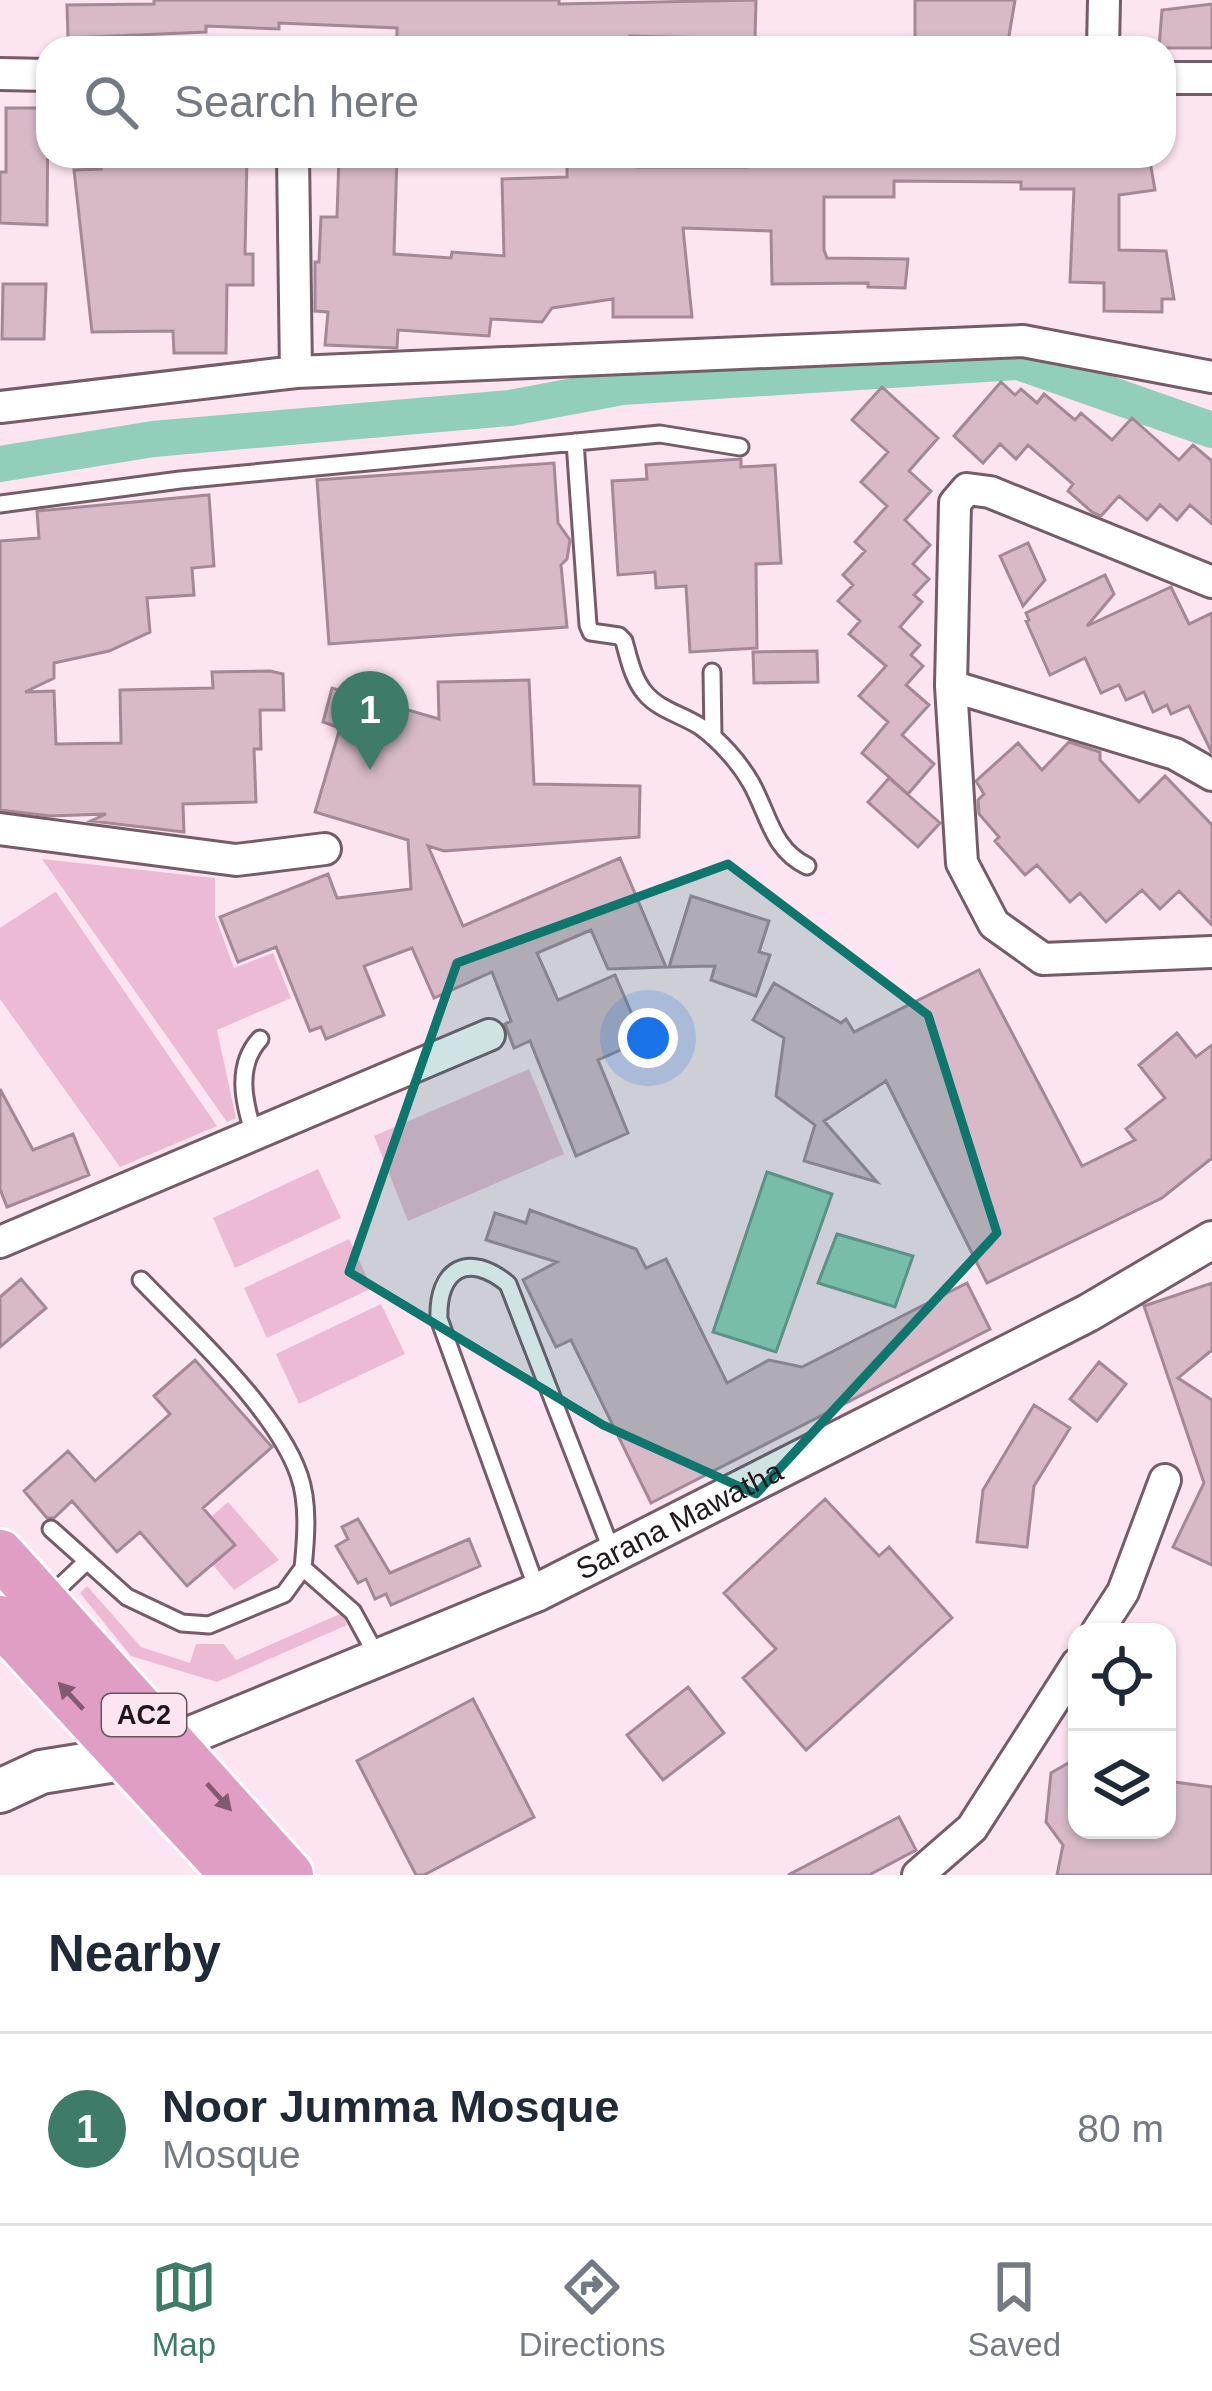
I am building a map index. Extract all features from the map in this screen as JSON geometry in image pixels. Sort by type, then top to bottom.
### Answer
[{"type":"main road","name":"AC2","points":[[0,1554],[22,1611],[150,1752],[289,1875]]},
{"type":"main road","name":"AC2","points":[[150,1752],[235,1875]]},
{"type":"main road","points":[[0,1791],[41,1772],[150,1752]]},
{"type":"street","points":[[1103,36],[1104,0]]},
{"type":"street","points":[[0,74],[36,75]]},
{"type":"street","points":[[1176,79],[1212,78]]},
{"type":"street","points":[[293,168],[296,372]]},
{"type":"street","points":[[0,407],[296,372],[1023,341],[1212,377]]},
{"type":"street","points":[[1212,582],[990,492],[967,489],[955,503],[951,686],[962,863],[994,923],[1042,959],[1212,952]]},
{"type":"street","points":[[951,686],[1174,754],[1212,776]]},
{"type":"street","points":[[0,829],[236,860],[326,849]]},
{"type":"street","points":[[0,1242],[489,1035]]},
{"type":"street","name":"Sarana Mawatha","points":[[150,1752],[538,1592],[1088,1313],[1212,1240]]},
{"type":"street","points":[[1103,1623],[1123,1592],[1165,1480]]},
{"type":"street","points":[[918,1875],[972,1828],[1068,1678]]},
{"type":"lane","points":[[0,504],[180,480],[659,434],[740,447]]},
{"type":"lane","points":[[575,442],[587,625],[591,632],[624,641],[641,689],[655,703],[713,737],[751,783],[770,829],[790,858],[807,866]]},
{"type":"lane","points":[[712,672],[713,737]]},
{"type":"lane","points":[[254,1134],[244,1105],[244,1072],[250,1050],[260,1040]]},
{"type":"lane","points":[[538,1592],[439,1319],[438,1295],[451,1274],[470,1266],[489,1268],[508,1284],[614,1555]]},
{"type":"lane","points":[[51,1529],[128,1597],[182,1623],[209,1625],[284,1594],[303,1568],[306,1538],[301,1480],[285,1443],[141,1280]]},
{"type":"lane","points":[[22,1611],[87,1561]]},
{"type":"lane","points":[[303,1568],[353,1612],[379,1659]]},
{"type":"highlighted area","points":[[728,864],[928,1015],[997,1233],[756,1494],[603,1425],[349,1272],[457,963]]},
{"type":"shaded area","points":[[42,859],[215,878],[215,916],[234,968],[273,953],[291,998],[217,1030],[236,1118],[227,1122]]},
{"type":"shaded area","points":[[55,892],[217,1126],[120,1167],[0,999],[0,928]]},
{"type":"shaded area","points":[[529,1069],[564,1154],[408,1221],[374,1136]]},
{"type":"shaded area","points":[[318,1169],[341,1218],[235,1268],[213,1218]]},
{"type":"shaded area","points":[[767,1172],[832,1194],[776,1352],[713,1332]]},
{"type":"shaded area","points":[[837,1234],[913,1256],[895,1307],[818,1283]]},
{"type":"shaded area","points":[[349,1239],[372,1288],[267,1338],[244,1288]]},
{"type":"shaded area","points":[[381,1304],[405,1354],[299,1404],[276,1354]]},
{"type":"shaded area","points":[[228,1502],[279,1560],[234,1590],[212,1564],[211,1517]]},
{"type":"shaded area","points":[[87,1586],[141,1647],[190,1663],[196,1644],[224,1644],[236,1660],[342,1613],[347,1625],[217,1682],[131,1656],[80,1593]]},
{"type":"building","points":[[154,0],[559,0],[559,4],[756,0],[755,36],[397,36],[397,28],[279,23],[279,29],[206,26],[206,32],[68,36],[67,5],[154,4]]},
{"type":"building","points":[[915,0],[1015,0],[1009,36],[915,36]]},
{"type":"building","points":[[1212,4],[1212,48],[1176,48],[1176,36],[1160,36],[1162,10]]},
{"type":"building","points":[[6,108],[36,108],[36,168],[47,168],[47,225],[0,223],[0,172],[6,172]]},
{"type":"building","points":[[247,168],[245,254],[253,254],[253,285],[227,285],[226,353],[174,353],[173,331],[92,332],[74,170]]},
{"type":"building","points":[[339,168],[397,168],[394,254],[504,256],[502,179],[567,177],[567,168],[1151,168],[1155,190],[1119,195],[1119,250],[1166,251],[1174,299],[1162,299],[1162,312],[1104,311],[1104,283],[1070,282],[1074,189],[1021,189],[1021,182],[894,181],[894,197],[824,197],[824,250],[827,258],[908,259],[905,288],[868,287],[868,283],[772,284],[771,231],[683,228],[692,317],[613,317],[613,299],[552,308],[542,322],[491,319],[489,336],[398,330],[397,348],[325,345],[328,312],[315,311],[315,262],[319,262],[321,217],[337,217]]},
{"type":"building","points":[[3,284],[46,284],[44,339],[2,339]]},
{"type":"building","points":[[1001,382],[1015,395],[1021,389],[1037,403],[1044,394],[1075,420],[1081,413],[1112,440],[1132,418],[1179,460],[1193,445],[1212,461],[1212,524],[1190,505],[1177,520],[1160,505],[1147,520],[1119,496],[1101,516],[1068,491],[1073,484],[1028,445],[1016,459],[1000,444],[983,463],[954,436]]},
{"type":"building","points":[[882,387],[938,438],[909,471],[931,491],[905,520],[930,545],[913,564],[929,579],[914,595],[922,602],[900,627],[920,645],[911,655],[923,666],[906,685],[929,705],[902,735],[934,764],[908,794],[862,753],[888,722],[859,696],[886,666],[849,634],[860,621],[838,601],[853,585],[843,575],[865,551],[855,542],[887,506],[861,482],[888,452],[852,420]]},
{"type":"building","points":[[741,459],[741,467],[775,465],[781,563],[756,564],[757,648],[690,652],[686,586],[656,588],[655,572],[618,575],[612,481],[647,479],[646,465]]},
{"type":"building","points":[[554,463],[558,523],[570,540],[567,559],[561,565],[567,627],[329,644],[317,480]]},
{"type":"building","points":[[209,495],[214,566],[192,568],[194,595],[147,598],[150,632],[109,651],[54,663],[54,678],[25,692],[54,691],[56,744],[121,743],[120,690],[213,688],[212,672],[283,674],[284,710],[260,710],[261,749],[254,749],[256,802],[183,804],[184,832],[91,821],[106,814],[50,816],[0,810],[0,541],[39,538],[37,511]]},
{"type":"building","points":[[1028,543],[1045,580],[1023,606],[1000,556]]},
{"type":"building","points":[[1105,575],[1114,594],[1087,626],[1171,587],[1189,624],[1212,613],[1212,753],[1189,706],[1171,714],[1167,705],[1153,712],[1144,692],[1126,700],[1119,685],[1101,693],[1085,658],[1050,675],[1026,613]]},
{"type":"building","points":[[817,651],[818,682],[754,683],[753,652]]},
{"type":"building","points":[[529,680],[534,784],[640,786],[639,837],[444,851],[428,846],[463,926],[620,858],[666,967],[608,969],[591,930],[537,953],[558,1000],[615,975],[643,1040],[598,1060],[628,1133],[576,1156],[530,1041],[514,1048],[505,1024],[511,1021],[492,972],[434,998],[412,948],[364,966],[384,1015],[326,1039],[321,1027],[310,1031],[276,947],[238,962],[220,917],[328,874],[337,898],[411,889],[408,840],[315,812],[340,728],[323,722],[332,688],[439,719],[438,682]]},
{"type":"building","points":[[1069,742],[1100,752],[1100,760],[1139,802],[1165,776],[1212,825],[1212,925],[1179,891],[1160,909],[1142,890],[1106,922],[1080,893],[1070,902],[1037,865],[1025,875],[995,841],[999,837],[979,814],[978,800],[984,794],[976,781],[1018,743],[1042,770]]},
{"type":"building","points":[[889,778],[940,823],[918,847],[868,802]]},
{"type":"building","points":[[691,896],[769,921],[759,952],[770,955],[756,996],[711,980],[715,966],[669,967]]},
{"type":"building","points":[[979,970],[1082,1166],[1135,1140],[1126,1129],[1165,1098],[1139,1065],[1177,1033],[1196,1057],[1212,1045],[1212,1158],[1162,1198],[987,1283],[886,1081],[824,1121],[877,1182],[804,1161],[815,1125],[776,1096],[784,1038],[753,1020],[774,983],[841,1023],[846,1019],[854,1032]]},
{"type":"building","points":[[0,1089],[33,1150],[73,1134],[89,1175],[7,1207],[0,1189]]},
{"type":"building","points":[[530,1210],[636,1249],[646,1268],[666,1259],[727,1383],[769,1360],[802,1367],[967,1283],[990,1329],[651,1503],[571,1340],[556,1347],[523,1280],[557,1262],[486,1240],[495,1213],[526,1223]]},
{"type":"building","points":[[21,1279],[46,1308],[0,1347],[0,1297]]},
{"type":"building","points":[[1212,1283],[1212,1350],[1178,1378],[1212,1400],[1212,1565],[1173,1547],[1204,1483],[1144,1306]]},
{"type":"building","points":[[195,1360],[272,1447],[203,1508],[235,1545],[187,1586],[140,1532],[117,1552],[72,1501],[54,1518],[47,1518],[24,1491],[68,1451],[95,1481],[170,1414],[154,1396]]},
{"type":"building","points":[[1099,1362],[1126,1384],[1097,1421],[1070,1399]]},
{"type":"building","points":[[1034,1405],[1070,1428],[1034,1486],[1027,1547],[977,1542],[983,1490]]},
{"type":"building","points":[[825,1499],[879,1556],[889,1547],[952,1618],[806,1750],[743,1678],[776,1649],[724,1593]]},
{"type":"building","points":[[358,1519],[390,1573],[469,1539],[480,1566],[391,1605],[386,1594],[375,1599],[366,1579],[358,1583],[336,1546],[348,1539],[342,1527]]},
{"type":"building","points":[[688,1687],[724,1733],[663,1780],[627,1735]]},
{"type":"building","points":[[473,1699],[534,1817],[416,1875],[357,1761]]},
{"type":"building","points":[[1068,1763],[1068,1839],[1176,1839],[1176,1782],[1212,1787],[1212,1875],[1057,1875],[1063,1845],[1046,1822],[1051,1773]]},
{"type":"building","points":[[899,1817],[916,1850],[869,1875],[788,1875]]},
{"type":"waterway","points":[[0,464],[153,439],[510,408],[622,387],[1018,362],[1212,430]]},
{"type":"place","name":"Noor Jumma Mosque","points":[[370,770]]}]
